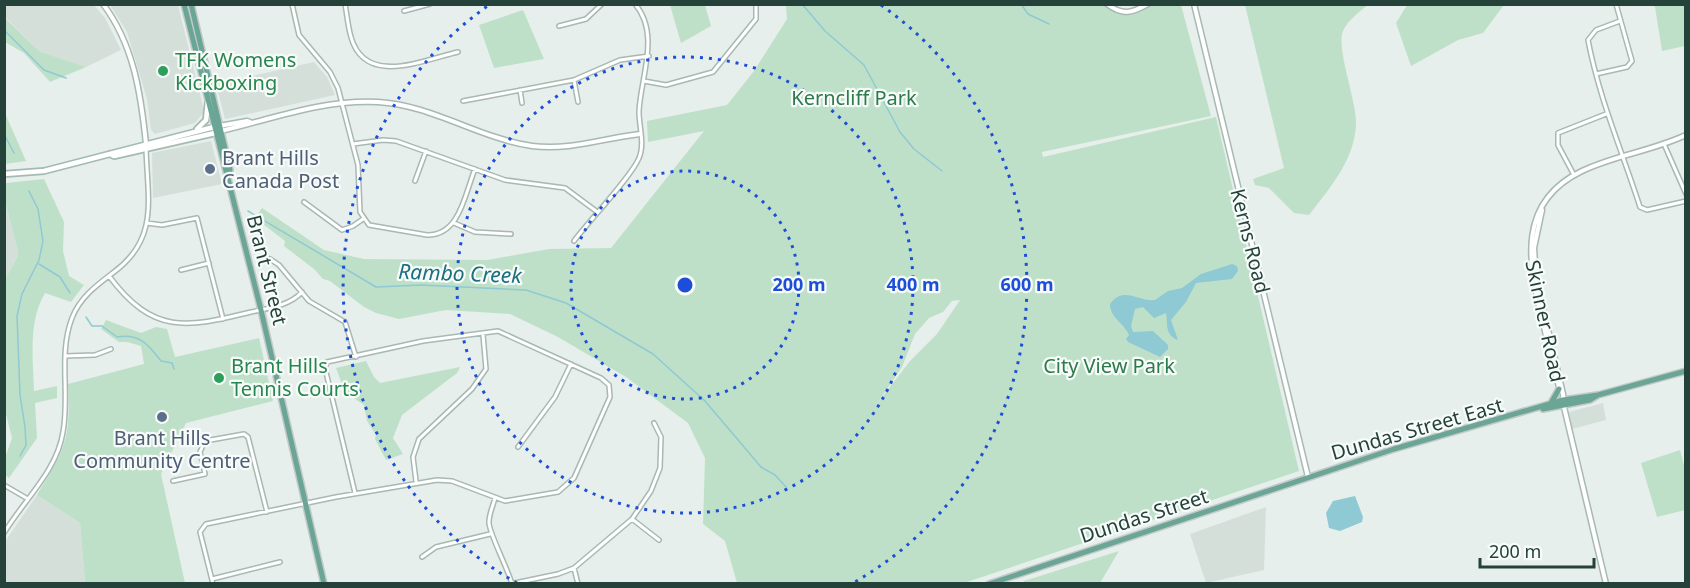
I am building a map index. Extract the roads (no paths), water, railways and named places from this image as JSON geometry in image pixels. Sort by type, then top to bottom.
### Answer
[{"type":"main road","name":"Brant Street","points":[[184,4],[208,102],[230,170],[228,175],[324,584]]},
{"type":"main road","name":"Brant Street","points":[[191,4],[217,130]]},
{"type":"main road","points":[[192,132],[206,120],[208,102]]},
{"type":"main road","points":[[146,146],[217,130]]},
{"type":"main road","points":[[4,174],[44,171],[110,154],[114,156],[192,132],[217,130]]},
{"type":"main road","name":"Dundas Street East","points":[[1536,410],[1551,404],[1598,395],[1686,371]]},
{"type":"main road","points":[[1551,404],[1559,389]]},
{"type":"main road","name":"Dundas Street East","points":[[1308,477],[1394,449],[1563,401]]},
{"type":"main road","name":"Dundas Street","points":[[989,584],[1308,477]]},
{"type":"street","points":[[4,533],[54,460],[61,443],[64,430],[65,356],[69,328],[80,302],[134,255],[143,239],[147,223],[143,109],[129,52],[120,31],[103,4]]},
{"type":"street","points":[[292,4],[299,35],[330,72],[342,102],[359,172],[363,219],[374,228],[437,235],[454,223],[474,169]]},
{"type":"street","points":[[345,4],[354,45],[366,61],[373,66],[390,68],[458,52]]},
{"type":"street","points":[[404,11],[430,4]]},
{"type":"street","points":[[559,26],[586,19],[602,4]]},
{"type":"street","points":[[574,241],[639,159],[639,114],[649,56],[646,32],[635,4]]},
{"type":"street","points":[[644,81],[666,85],[712,72],[756,19],[756,4]]},
{"type":"street","points":[[1107,4],[1121,12],[1134,12],[1148,4]]},
{"type":"street","name":"Kerns Road","points":[[1194,4],[1308,477]]},
{"type":"street","points":[[1596,74],[1627,68],[1631,64],[1632,58],[1616,4]]},
{"type":"street","points":[[1620,21],[1604,26],[1588,37],[1606,114],[1624,157],[1641,209],[1647,210],[1686,201]]},
{"type":"street","points":[[463,101],[574,80],[620,60],[649,56]]},
{"type":"street","points":[[574,80],[578,102]]},
{"type":"street","points":[[520,90],[522,103]]},
{"type":"street","points":[[217,130],[342,102],[378,102],[408,106],[492,136],[532,146],[583,146],[640,134]]},
{"type":"street","points":[[1574,175],[1558,145],[1558,133],[1606,114]]},
{"type":"street","name":"Skinner Road","points":[[1563,401],[1532,279],[1530,257],[1532,231],[1556,189],[1574,175],[1686,135]]},
{"type":"street","points":[[353,144],[383,140],[426,151],[505,180],[565,188],[597,212]]},
{"type":"street","points":[[1664,144],[1686,194]]},
{"type":"street","points":[[415,181],[426,151]]},
{"type":"street","points":[[304,202],[342,230],[363,219]]},
{"type":"street","name":"Skinner Road","points":[[1542,210],[1534,248],[1536,278],[1563,401]]},
{"type":"street","points":[[147,223],[162,225],[188,217],[197,218],[223,319]]},
{"type":"street","points":[[454,223],[476,232],[511,234]]},
{"type":"street","points":[[270,259],[279,265],[309,301],[345,322],[356,357]]},
{"type":"street","points":[[180,270],[209,263]]},
{"type":"street","points":[[109,276],[137,308],[169,321],[194,325],[290,302],[302,292]]},
{"type":"street","points":[[213,584],[200,532],[203,525],[416,482],[452,481],[495,498],[516,500],[558,492],[574,478],[611,389],[605,380],[498,331],[483,335],[423,341],[327,363],[325,368],[355,494]]},
{"type":"street","points":[[416,482],[413,457],[419,439],[472,389],[486,369],[483,335]]},
{"type":"street","points":[[65,356],[95,355],[111,349]]},
{"type":"street","points":[[518,447],[555,397],[571,364]]},
{"type":"street","points":[[1563,401],[1606,584]]},
{"type":"street","points":[[495,498],[489,520],[490,534],[502,555],[511,583],[558,574],[574,568],[632,519],[651,491],[660,468],[661,437],[654,423]]},
{"type":"street","points":[[173,481],[204,474],[200,452],[205,441],[244,434],[248,437],[267,512]]},
{"type":"street","points":[[4,485],[28,500]]},
{"type":"street","points":[[632,519],[658,540]]},
{"type":"street","points":[[422,557],[436,547],[490,534]]},
{"type":"street","points":[[212,579],[280,562]]},
{"type":"street","points":[[574,568],[578,584]]},
{"type":"water","points":[[1232,264],[1237,266],[1238,271],[1232,279],[1196,283],[1186,302],[1171,320],[1178,340],[1170,335],[1166,313],[1154,318],[1143,307],[1135,309],[1131,326],[1133,332],[1153,331],[1168,345],[1168,349],[1160,357],[1128,342],[1126,339],[1129,335],[1112,313],[1110,304],[1115,298],[1126,295],[1155,300],[1168,291],[1182,288],[1201,274]]},
{"type":"water","points":[[1355,496],[1363,517],[1362,522],[1340,531],[1329,528],[1326,513],[1333,501]]},
{"type":"waterway","points":[[802,4],[825,31],[864,65],[900,132],[914,149],[942,171]]},
{"type":"waterway","points":[[1021,4],[1028,14],[1049,24]]},
{"type":"waterway","points":[[4,30],[44,70],[66,78]]},
{"type":"waterway","name":"Rambo Creek","points":[[4,134],[14,153]]},
{"type":"waterway","name":"Rambo Creek","points":[[20,456],[26,445],[20,395],[17,316],[22,294],[39,260],[43,241],[38,209],[29,191]]},
{"type":"waterway","name":"Rambo Creek","points":[[248,211],[376,287],[421,285],[526,290],[566,303],[653,354],[705,401],[761,467],[775,475],[786,487]]},
{"type":"waterway","points":[[39,264],[60,277],[70,293]]},
{"type":"waterway","points":[[86,317],[92,326],[102,326],[117,337],[137,338],[161,361],[172,363],[174,369]]},
{"type":"place","name":"TFK Womens Kickboxing","points":[[163,71]]},
{"type":"place","name":"Brant Hills Canada Post","points":[[210,169]]},
{"type":"place","name":"Brant Hills Tennis Courts","points":[[219,378]]},
{"type":"place","name":"Brant Hills Community Centre","points":[[162,417]]},
{"type":"park label","name":"Kerncliff Park","points":[[854,98]]},
{"type":"park label","name":"City View Park","points":[[1109,366]]}]
